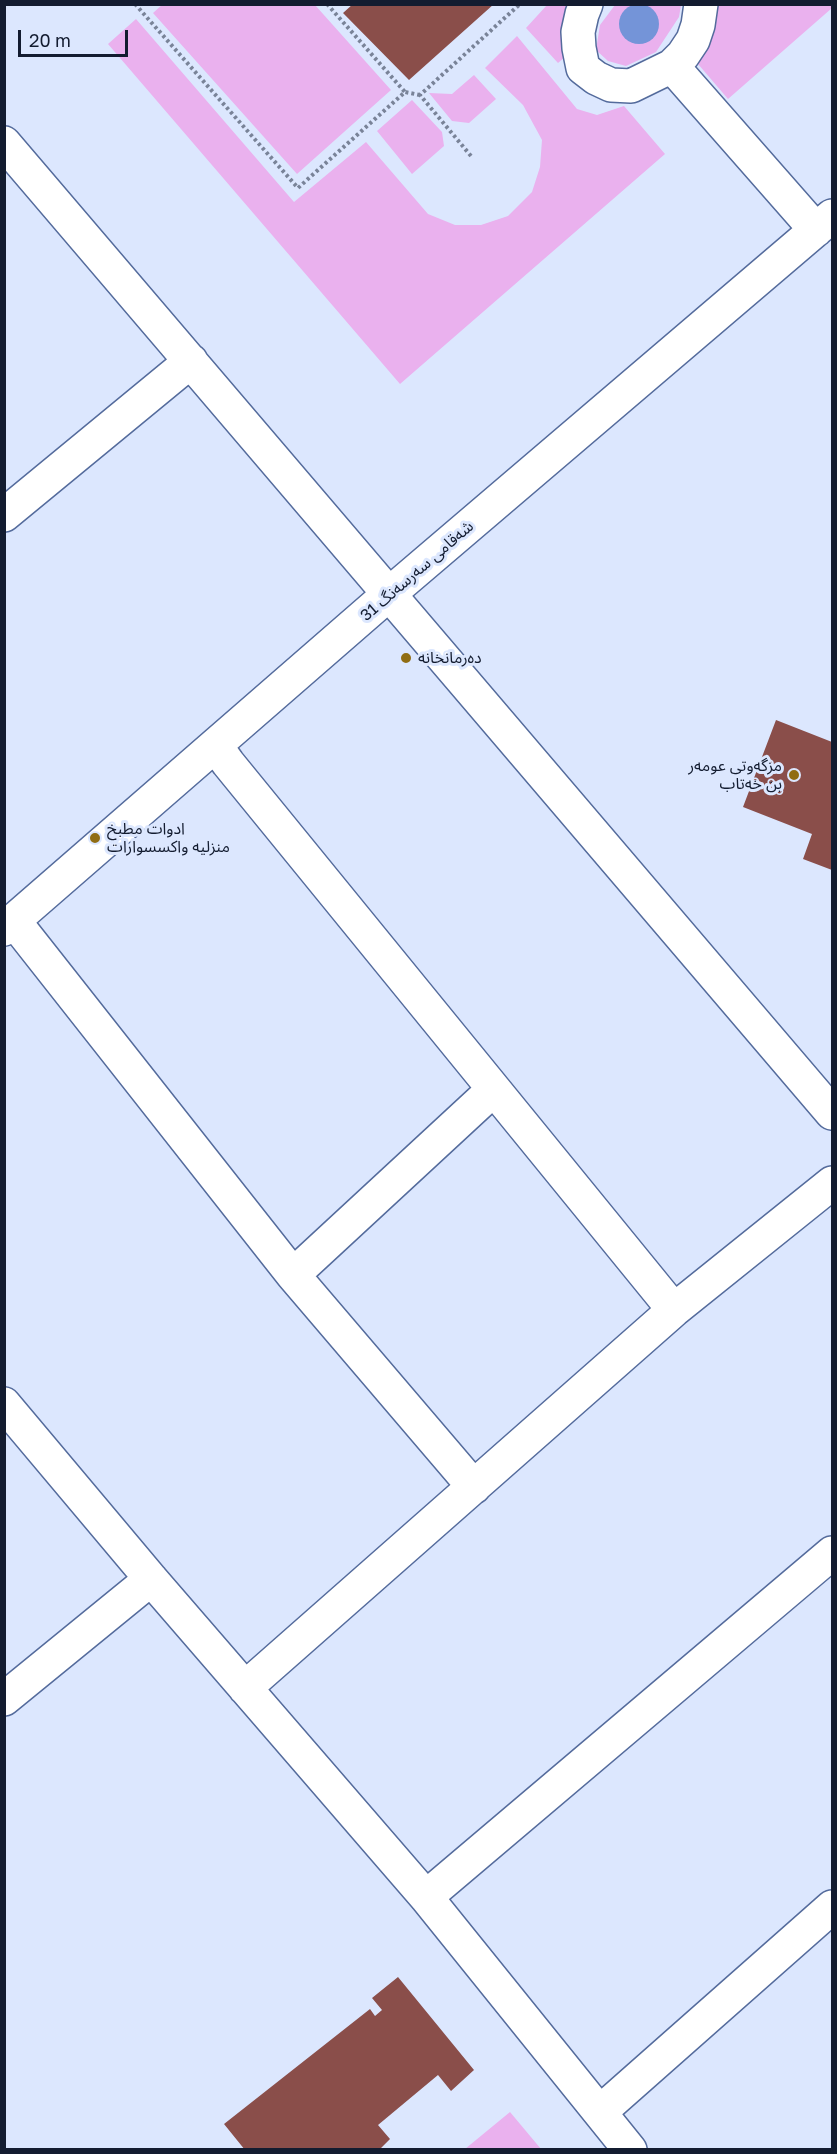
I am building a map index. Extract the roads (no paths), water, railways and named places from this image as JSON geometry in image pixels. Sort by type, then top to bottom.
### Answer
[{"type":"street","points":[[586,4],[578,32],[583,68],[596,78],[611,85],[631,86],[672,66],[683,55],[693,40],[701,4]]},
{"type":"street","points":[[672,66],[824,223]]},
{"type":"street","points":[[4,143],[832,1113]]},
{"type":"street","name":"شەقامی سەرسەنگ 31","points":[[9,925],[389,594],[824,223]]},
{"type":"street","points":[[4,515],[191,361]]},
{"type":"street","points":[[216,746],[674,1310]]},
{"type":"street","points":[[9,925],[293,1275],[474,1487]]},
{"type":"street","points":[[293,1275],[494,1090]]},
{"type":"street","points":[[245,1688],[674,1310],[832,1183]]},
{"type":"street","points":[[4,1404],[151,1579],[426,1897],[630,2150]]},
{"type":"street","points":[[426,1897],[832,1553]]},
{"type":"street","points":[[4,1699],[151,1579]]},
{"type":"street","points":[[600,2112],[830,1913]]},
{"type":"water","points":[[639,4],[653,10],[659,24],[653,38],[639,44],[625,38],[619,24],[625,10]]},
{"type":"place","name":"دەرمانخانە","points":[[406,658]]},
{"type":"place","name":"مزگەوتی عومەر بن خەتاب","points":[[794,775]]},
{"type":"place","name":"ادوات مطبخ منزليه واكسسوارات","points":[[95,838]]}]
